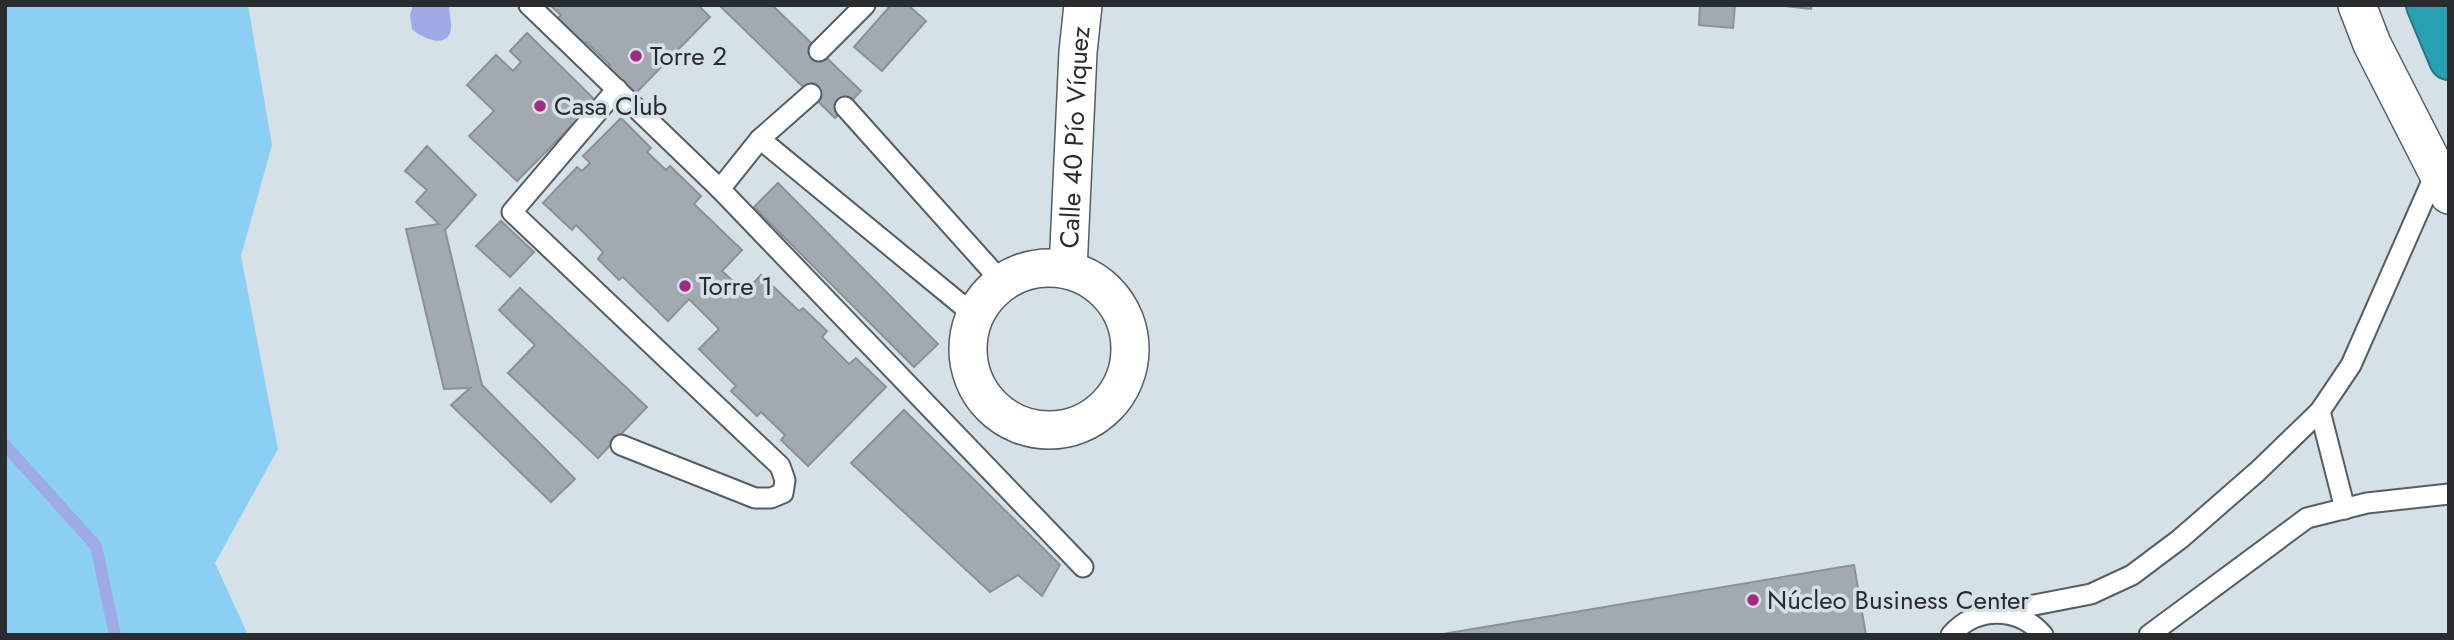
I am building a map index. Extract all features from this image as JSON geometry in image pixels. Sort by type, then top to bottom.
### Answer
[{"type":"highway","points":[[2426,5],[2449,60]]},
{"type":"street","name":"Calle 40 Pío Víquez","points":[[1068,270],[1078,52],[1083,5]]},
{"type":"street","points":[[2357,5],[2372,44],[2442,183]]},
{"type":"street","points":[[1045,268],[1068,270],[1093,281],[1113,298],[1126,321],[1131,347],[1128,373],[1115,397],[1097,416],[1073,427],[1046,430],[1020,425],[997,412],[979,392],[969,368],[968,341],[974,315],[986,297],[1002,282],[1023,272],[1045,268]]},
{"type":"lane","points":[[530,5],[720,189],[1083,567]]},
{"type":"lane","points":[[819,51],[865,5]]},
{"type":"lane","points":[[617,89],[512,212],[780,466],[785,480],[783,493],[771,498],[755,498],[621,445]]},
{"type":"lane","points":[[720,189],[760,139],[811,94]]},
{"type":"lane","points":[[845,107],[1002,282]]},
{"type":"lane","points":[[760,139],[974,315]]},
{"type":"lane","points":[[1951,635],[1960,624],[1978,615],[2091,594],[2132,575],[2180,539],[2258,471],[2320,411],[2351,365],[2442,183]]},
{"type":"lane","points":[[2320,411],[2345,509]]},
{"type":"lane","points":[[2149,635],[2307,517],[2367,503],[2449,494]]},
{"type":"lane","points":[[1998,612],[2018,616],[2035,626],[2043,635]]},
{"type":"shaded area","points":[[5,5],[248,5],[272,145],[241,256],[278,449],[215,563],[248,635],[5,635]]},
{"type":"shaded area","points":[[413,5],[449,5],[449,35],[440,41],[421,36],[412,29],[410,15]]},
{"type":"building","name":"Torre 2","points":[[550,5],[698,5],[710,17],[633,96],[605,69],[610,65],[586,42],[582,46],[556,20],[561,15]]},
{"type":"building","points":[[719,5],[772,5],[861,91],[835,118]]},
{"type":"building","points":[[891,5],[908,5],[926,21],[882,71],[854,47]]},
{"type":"building","points":[[1700,5],[1735,5],[1733,28],[1699,25]]},
{"type":"building","points":[[1776,5],[1812,5],[1811,9]]},
{"type":"building","name":"Casa Club","points":[[527,33],[596,101],[517,181],[469,136],[494,111],[467,85],[496,55],[513,71],[521,62],[510,51]]},
{"type":"building","name":"Torre 1","points":[[621,118],[651,148],[647,152],[666,170],[670,166],[701,196],[694,204],[742,250],[722,271],[745,292],[761,275],[799,311],[803,308],[827,331],[822,337],[849,364],[856,358],[886,387],[808,466],[781,440],[785,435],[761,412],[757,416],[731,391],[736,386],[699,349],[719,329],[689,299],[668,321],[623,277],[619,280],[598,259],[603,252],[576,225],[572,230],[543,203],[577,167],[582,171],[590,163],[583,156]]},
{"type":"building","points":[[427,146],[476,195],[445,230],[482,385],[575,479],[551,502],[451,405],[470,388],[444,389],[406,229],[439,224],[416,202],[427,190],[405,171]]},
{"type":"building","points":[[778,183],[938,344],[914,367],[754,207]]},
{"type":"building","points":[[501,221],[534,252],[510,277],[476,246]]},
{"type":"building","points":[[520,288],[647,407],[598,458],[508,373],[535,345],[499,310]]},
{"type":"building","points":[[904,410],[1060,565],[1042,596],[1018,575],[990,592],[851,463]]},
{"type":"building","name":"Núcleo Business Center","points":[[1854,565],[1866,635],[1437,635]]},
{"type":"waterway","points":[[5,445],[96,546],[115,635]]},
{"type":"place","name":"Torre 2","points":[[636,56]]},
{"type":"place","name":"Casa Club","points":[[540,106]]},
{"type":"place","name":"Torre 1","points":[[685,286]]},
{"type":"place","name":"Núcleo Business Center","points":[[1753,600]]}]
